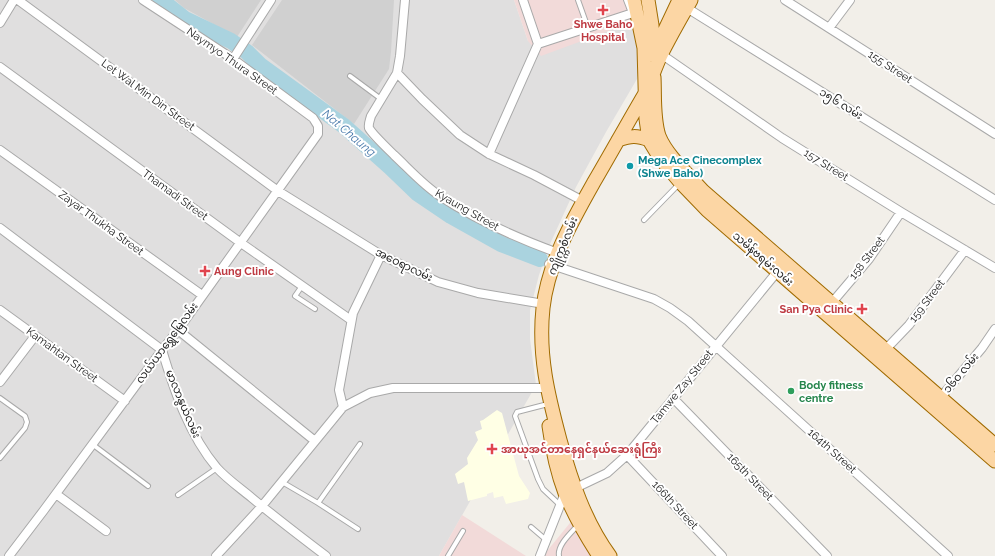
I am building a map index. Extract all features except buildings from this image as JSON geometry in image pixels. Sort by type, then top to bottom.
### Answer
[{"type":"main road","points":[[648,0],[658,53]]},
{"type":"main road","name":"ကျိုက္ကစံလမ်း","points":[[604,555],[584,520],[570,491],[552,447],[547,404],[535,337],[541,304],[543,278],[580,200],[649,76],[658,53],[686,3]]},
{"type":"main road","name":"သမိန်ဗရမ်းလမ်း","points":[[634,8],[644,48],[659,136],[667,149],[703,191],[775,265]]},
{"type":"main road","name":"သမိန်ဗရမ်းလမ်း","points":[[649,76],[645,93],[649,140],[660,158],[680,182],[707,210],[828,307],[995,461]]},
{"type":"main road","name":"ကျိုက္ကစံလမ်း","points":[[580,200],[618,140],[645,93]]},
{"type":"main road","points":[[618,140],[630,136],[639,136],[649,140]]},
{"type":"main road","name":"သမိန်ဗရမ်းလမ်း","points":[[828,307],[886,349],[995,444]]},
{"type":"street","points":[[0,23],[14,0]]},
{"type":"street","name":"Let Wal Min Din Street","points":[[18,0],[278,190]]},
{"type":"street","name":"Naymyo Thura Street","points":[[143,0],[234,56],[313,118],[318,126]]},
{"type":"street","points":[[234,56],[271,0]]},
{"type":"street","points":[[382,99],[397,73],[405,0]]},
{"type":"street","points":[[489,154],[538,44],[523,0]]},
{"type":"street","name":"155 Street","points":[[785,0],[995,134]]},
{"type":"street","points":[[829,28],[850,0]]},
{"type":"street","name":"၁၅၆ လမ်း","points":[[686,3],[995,200]]},
{"type":"street","points":[[538,44],[588,28],[634,8]]},
{"type":"street","name":"157 Street","points":[[658,53],[782,138],[995,268]]},
{"type":"street","name":"Thamadi Street","points":[[0,67],[241,243],[351,320]]},
{"type":"street","points":[[397,73],[447,124],[460,135],[489,154],[534,175],[580,200]]},
{"type":"street","name":"Kyaung Street","points":[[382,99],[371,116],[369,123],[371,130],[388,150],[439,196],[553,258],[662,303],[688,321],[715,346]]},
{"type":"street","name":"လယ်ယာရွှေမြေလမ်း","points":[[9,556],[241,243],[318,134],[318,126]]},
{"type":"street","name":"Zayar Thukha Street","points":[[0,150],[202,296]]},
{"type":"street","name":"အဝေရာလမ်း","points":[[278,190],[381,255],[438,282],[478,293],[541,304]]},
{"type":"street","name":"158 Street","points":[[828,307],[869,258],[901,212]]},
{"type":"street","points":[[0,228],[162,350]]},
{"type":"street","name":"159 Street","points":[[886,349],[909,324],[965,250]]},
{"type":"street","points":[[343,407],[339,390],[351,320],[381,255]]},
{"type":"street","name":"Tamwe Zay Street","points":[[570,491],[607,473],[627,455],[715,346],[775,265]]},
{"type":"street","name":"Kamahtan Street","points":[[0,310],[125,401]]},
{"type":"street","name":"၁၆၀ လမ်း","points":[[941,397],[982,348],[995,329]]},
{"type":"street","points":[[178,330],[314,441]]},
{"type":"street","points":[[0,382],[35,336]]},
{"type":"street","name":"164th Street","points":[[715,346],[948,556]]},
{"type":"street","name":"မာလာနွယ်လမ်း","points":[[162,350],[171,381],[188,421],[218,468],[262,506],[326,556]]},
{"type":"street","points":[[216,556],[262,506],[343,407],[370,393],[393,388],[544,388]]},
{"type":"street","name":"165th Street","points":[[673,398],[827,556]]},
{"type":"street","name":"166th Street","points":[[627,455],[722,556]]},
{"type":"street","points":[[540,556],[545,539],[560,505],[570,491]]},
{"type":"street","points":[[56,494],[106,531]]},
{"type":"lane","points":[[578,0],[588,28]]},
{"type":"lane","points":[[626,0],[634,8]]},
{"type":"lane","points":[[350,76],[382,99]]},
{"type":"lane","points":[[644,220],[680,182]]},
{"type":"lane","points":[[302,286],[295,296],[315,309]]},
{"type":"lane","points":[[0,398],[25,416],[27,422],[25,428],[0,458]]},
{"type":"lane","points":[[547,404],[517,412],[515,416],[540,484],[548,496],[560,505]]},
{"type":"lane","points":[[92,444],[148,486]]},
{"type":"lane","points":[[318,503],[360,444]]},
{"type":"lane","points":[[178,495],[218,468]]},
{"type":"lane","points":[[282,482],[358,529]]},
{"type":"lane","points":[[559,556],[558,551],[561,546],[584,520]]},
{"type":"lane","points":[[531,527],[545,539]]},
{"type":"lane","points":[[448,556],[463,531]]},
{"type":"shaded area","points":[[0,0],[514,0],[528,41],[636,21],[641,59],[637,79],[576,187],[550,244],[539,275],[530,310],[530,339],[536,385],[439,556],[0,556]]},
{"type":"shaded area","points":[[175,0],[261,0],[237,37],[184,8]]},
{"type":"shaded area","points":[[282,0],[394,0],[389,69],[354,124],[252,45]]},
{"type":"shaded area","points":[[514,0],[631,0],[636,21],[541,56],[528,41]]},
{"type":"shaded area","name":"အာယုအင်တာနေရှင်နယ်ဆေးရုံကြီး","points":[[497,410],[502,413],[519,476],[530,493],[528,499],[506,504],[503,496],[494,498],[493,492],[487,494],[487,496],[468,501],[464,482],[458,484],[455,474],[468,464],[467,458],[478,440],[475,432],[482,429],[480,421]]},
{"type":"shaded area","points":[[462,515],[526,556],[439,556]]},
{"type":"shaded area","points":[[574,518],[596,556],[543,556]]},
{"type":"waterway","name":"Nat Chaung","points":[[161,0],[185,19],[231,41],[247,52],[260,65],[344,126],[417,193],[451,216],[501,244],[540,259]]},
{"type":"place","name":"Shwe Baho Hospital","points":[[603,10]]},
{"type":"place","name":"Mega Ace Cinecomplex (Shwe Baho)","points":[[630,166]]},
{"type":"place","name":"Aung Clinic","points":[[205,271]]},
{"type":"place","name":"San Pya Clinic","points":[[862,309]]},
{"type":"place","name":"Body fitness centre","points":[[791,391]]},
{"type":"place","name":"အာယုအင်တာနေရှင်နယ်ဆေးရုံကြီး","points":[[492,449]]}]
